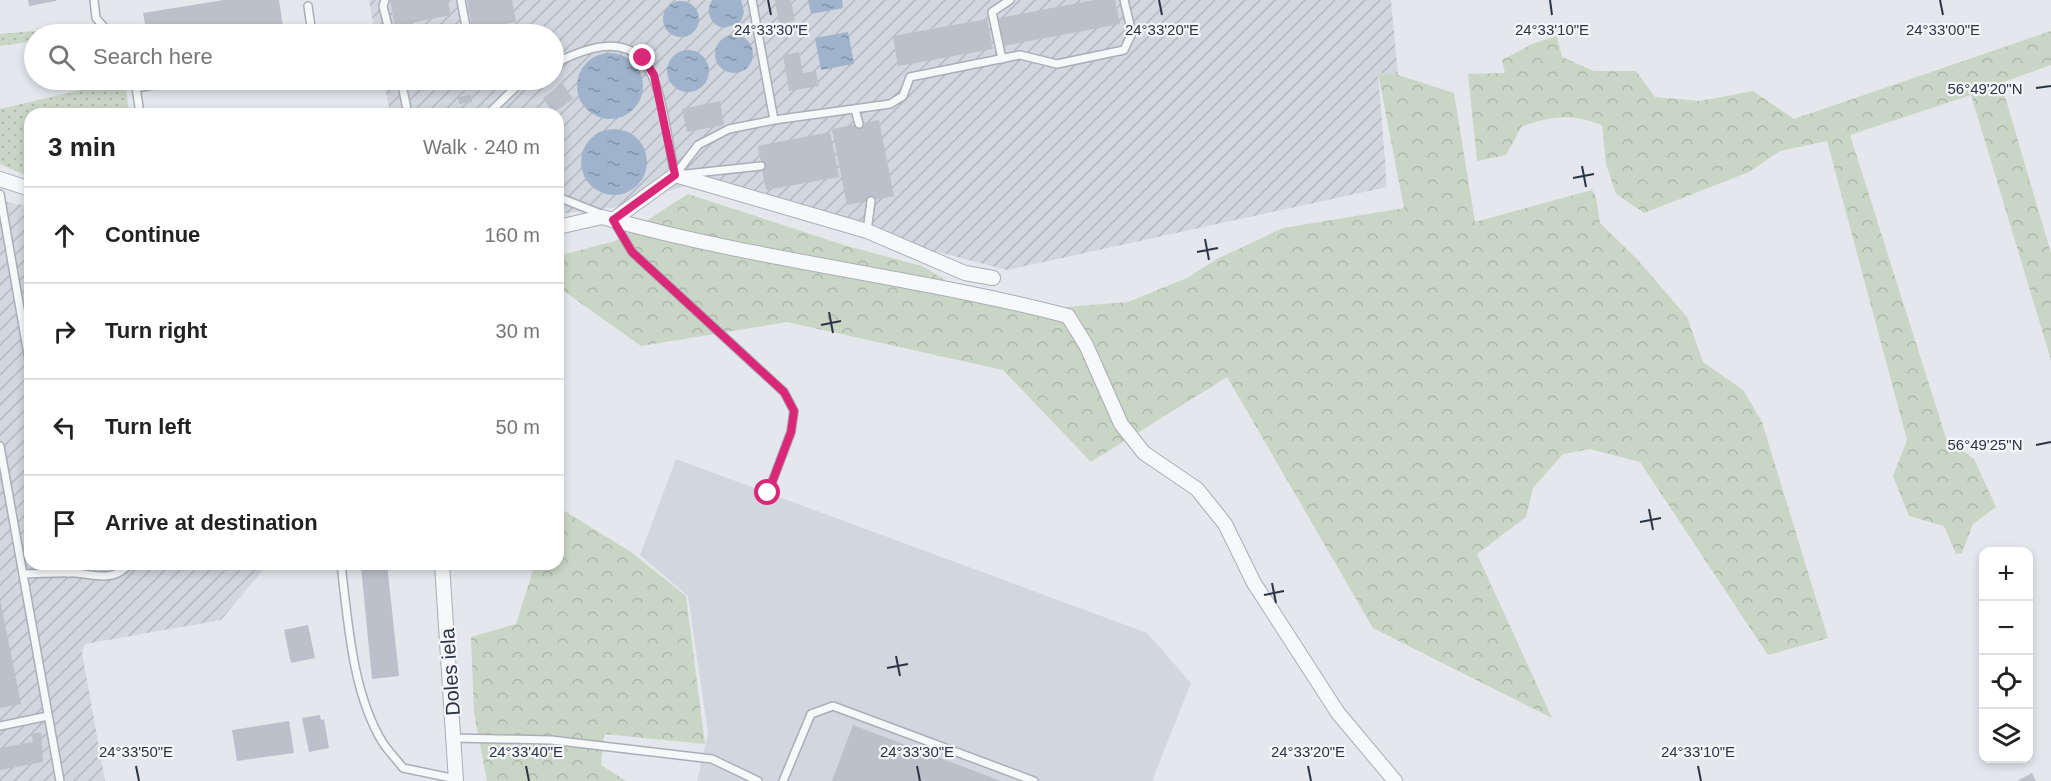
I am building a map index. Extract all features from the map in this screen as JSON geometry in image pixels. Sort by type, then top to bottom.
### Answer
[{"type":"street","points":[[613,220],[675,175],[867,231],[965,273],[993,278]]},
{"type":"street","points":[[0,178],[24,187]]},
{"type":"street","points":[[564,226],[602,217],[734,246],[1000,298],[1068,316],[1086,345],[1121,424],[1144,453],[1197,489],[1225,524],[1254,583],[1338,712],[1395,781]]},
{"type":"street","name":"Doles iela","points":[[442,570],[456,780]]},
{"type":"lane","points":[[94,0],[96,18],[101,24]]},
{"type":"lane","points":[[385,0],[383,6],[388,24]]},
{"type":"lane","points":[[461,0],[465,24]]},
{"type":"lane","points":[[752,0],[774,120]]},
{"type":"lane","points":[[1002,59],[992,12],[1010,0]]},
{"type":"lane","points":[[675,175],[698,145],[729,129],[774,120],[890,104],[903,96],[910,76],[1020,55],[1057,64],[1124,50],[1132,33],[1124,0]]},
{"type":"lane","points":[[308,6],[311,24]]},
{"type":"lane","points":[[564,58],[574,53],[603,46],[625,47],[643,58],[654,75],[675,175]]},
{"type":"lane","points":[[136,90],[139,108]]},
{"type":"lane","points":[[403,90],[407,108]]},
{"type":"lane","points":[[494,108],[513,90]]},
{"type":"lane","points":[[855,109],[859,124]]},
{"type":"lane","points":[[675,175],[761,166]]},
{"type":"lane","points":[[0,194],[24,332]]},
{"type":"lane","points":[[564,199],[613,220],[632,252],[784,392],[794,411],[791,432],[768,493]]},
{"type":"lane","points":[[867,231],[871,201]]},
{"type":"lane","points":[[0,446],[60,781]]},
{"type":"lane","points":[[23,574],[68,573],[100,578],[116,575],[122,570]]},
{"type":"lane","points":[[342,570],[351,647],[369,710],[383,742],[404,768],[456,780]]},
{"type":"lane","points":[[783,781],[811,714],[833,706],[1034,781]]},
{"type":"lane","points":[[0,726],[48,716]]},
{"type":"lane","points":[[454,738],[551,740],[712,759],[758,781]]},
{"type":"shaded area","points":[[369,0],[1391,0],[1398,75],[1378,73],[1387,187],[1007,270],[684,186],[620,207],[564,213],[564,108],[389,108],[386,90],[564,90],[564,24],[373,24]]},
{"type":"shaded area","points":[[0,201],[24,205],[24,570],[263,570],[221,620],[85,644],[82,653],[105,781],[0,781]]},
{"type":"shaded area","points":[[676,459],[1147,633],[1191,683],[1152,781],[697,781],[708,733],[688,596],[640,555]]},
{"type":"green space","points":[[2051,31],[2051,65],[2001,83],[2051,253],[2051,360],[1971,95],[1850,135],[1946,438],[1974,459],[1996,507],[1973,524],[1962,553],[1956,554],[1944,526],[1909,516],[1893,476],[1907,440],[1827,141],[1780,151],[1749,172],[1644,213],[1616,194],[1606,164],[1602,125],[1591,121],[1562,117],[1522,126],[1506,155],[1477,161],[1468,74],[1505,73],[1502,60],[1532,44],[1557,36],[1562,57],[1594,71],[1636,71],[1655,97],[1700,101],[1753,91],[1794,119]]},
{"type":"green space","points":[[24,32],[24,42],[0,46],[0,34]]},
{"type":"green space","points":[[1378,73],[1398,75],[1454,93],[1475,222],[1592,190],[1596,197],[1600,223],[1637,259],[1687,317],[1703,362],[1743,390],[1762,422],[1828,638],[1768,655],[1640,462],[1590,449],[1563,454],[1533,488],[1526,517],[1477,554],[1552,718],[1373,628],[1227,377],[1091,462],[1003,370],[787,322],[641,346],[564,291],[564,254],[615,241],[688,194],[847,246],[922,266],[987,305],[1052,308],[1128,302],[1187,278],[1217,259],[1283,228],[1404,208]]},
{"type":"green space","points":[[81,90],[126,90],[128,108],[24,108],[24,174],[0,164],[0,109]]},
{"type":"green space","points":[[564,511],[631,552],[686,596],[705,744],[604,734],[601,765],[626,781],[487,781],[474,713],[471,637],[516,624],[533,570],[564,570]]},
{"type":"water","points":[[712,0],[741,0],[744,13],[740,23],[723,28],[715,24],[709,13]]},
{"type":"water","points":[[808,0],[842,0],[843,8],[811,14]]},
{"type":"water","points":[[681,1],[694,6],[699,19],[694,32],[681,37],[668,32],[663,19],[668,6]]},
{"type":"water","points":[[848,32],[854,64],[821,70],[815,38]]},
{"type":"water","points":[[734,35],[747,41],[753,54],[747,67],[734,73],[721,67],[715,54],[721,41]]},
{"type":"water","points":[[688,50],[703,56],[709,71],[703,86],[688,92],[673,86],[667,71],[673,56]]},
{"type":"water","points":[[610,53],[623,56],[633,63],[640,73],[643,86],[640,99],[633,109],[623,116],[610,119],[597,116],[587,109],[580,99],[577,86],[580,73],[587,63],[597,56]]},
{"type":"water","points":[[607,129],[621,129],[633,134],[642,143],[647,162],[645,175],[638,186],[621,195],[607,195],[595,190],[586,181],[581,169],[581,155],[586,143],[595,134]]},
{"type":"building","points":[[28,0],[56,0],[56,1],[29,6]]},
{"type":"building","points":[[224,0],[279,0],[283,24],[145,24],[143,13]]},
{"type":"building","points":[[390,0],[448,0],[451,15],[411,24],[394,24]]},
{"type":"building","points":[[467,0],[512,0],[516,22],[472,24]]},
{"type":"building","points":[[775,0],[791,0],[795,21],[779,24]]},
{"type":"building","points":[[1094,0],[1115,0],[1120,24],[1003,46],[999,18]]},
{"type":"building","points":[[987,19],[993,49],[898,66],[893,36]]},
{"type":"building","points":[[799,52],[803,73],[816,71],[819,86],[789,91],[783,55]]},
{"type":"building","points":[[564,86],[573,99],[560,108],[550,108],[543,98],[554,90],[564,90]]},
{"type":"building","points":[[471,95],[472,102],[459,104],[458,97]]},
{"type":"building","points":[[720,101],[724,125],[687,132],[682,109]]},
{"type":"building","points":[[879,120],[894,196],[847,205],[832,129]]},
{"type":"building","points":[[830,132],[839,177],[766,190],[758,146]]},
{"type":"building","points":[[361,570],[388,570],[399,676],[372,679]]},
{"type":"building","points":[[0,599],[21,704],[0,708]]},
{"type":"building","points":[[308,625],[315,658],[291,663],[284,630]]},
{"type":"building","points":[[320,715],[321,720],[324,719],[329,748],[309,752],[302,718]]},
{"type":"building","points":[[289,721],[294,753],[237,761],[232,730]]},
{"type":"building","points":[[853,725],[1001,781],[832,781]]},
{"type":"building","points":[[41,732],[43,762],[0,770],[0,748],[33,742],[31,734]]},
{"type":"building","points":[[2032,773],[2036,781],[2017,781]]},
{"type":"route","points":[[643,58],[654,75],[675,175],[613,220],[632,252],[784,392],[794,411],[791,432],[768,493]]}]
